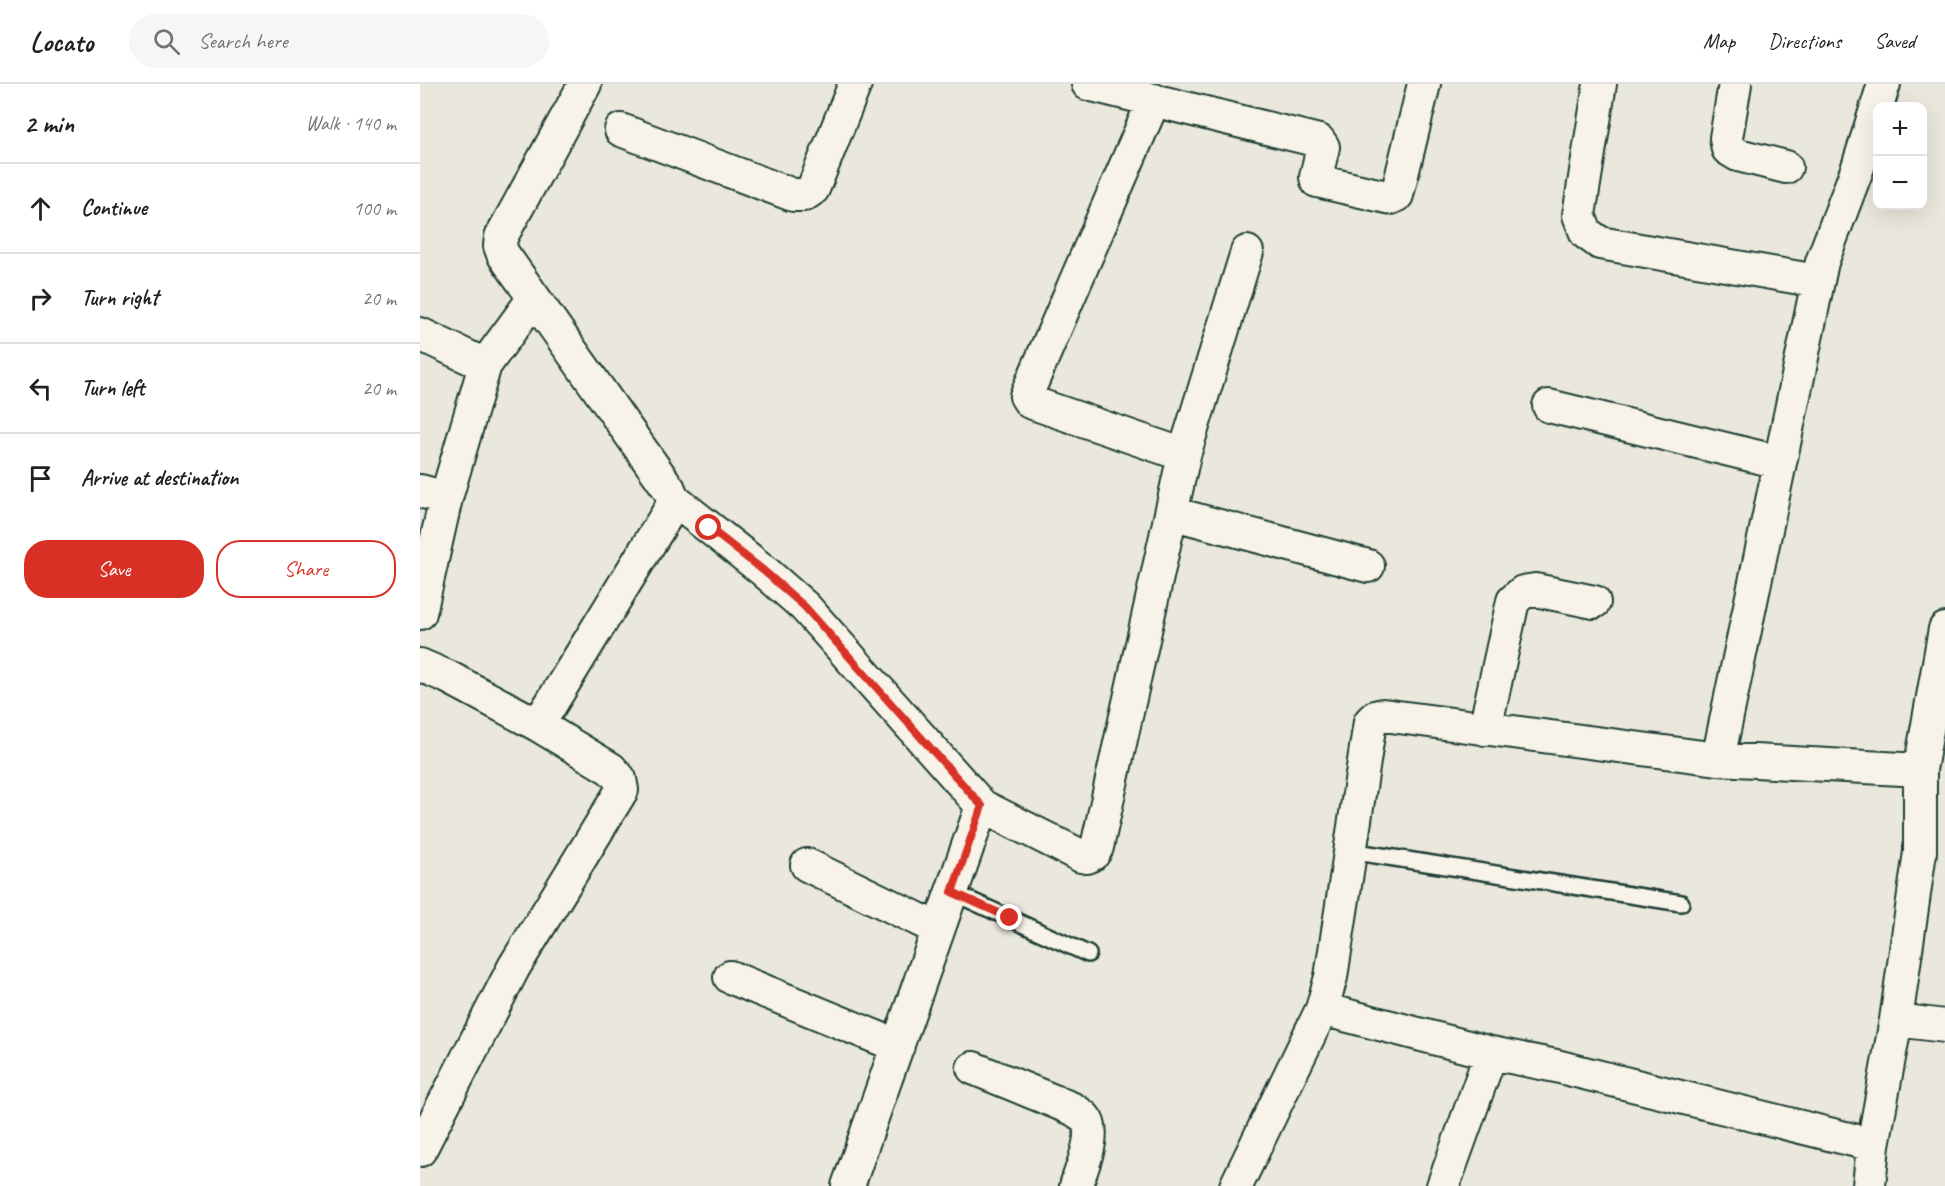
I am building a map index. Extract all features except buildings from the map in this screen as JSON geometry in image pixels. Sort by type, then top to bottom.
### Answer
[{"type":"street","points":[[585,84],[501,237],[502,254],[669,489],[673,499],[764,571],[805,607],[982,806],[1081,856],[1087,857],[1094,853],[1097,847],[1184,456],[1247,252]]},
{"type":"street","points":[[621,130],[793,195],[804,195],[813,189],[855,84]]},
{"type":"street","points":[[1088,84],[1319,141],[1323,147],[1317,181],[1391,198],[1397,195],[1424,84]]},
{"type":"street","points":[[1600,84],[1579,215],[1586,232],[1600,243],[1817,281]]},
{"type":"street","points":[[1735,84],[1726,138],[1728,149],[1738,155],[1786,167]]},
{"type":"street","points":[[1718,759],[1817,281],[1858,167],[1884,84]]},
{"type":"street","points":[[1154,100],[1026,396],[1030,402],[1184,456]]},
{"type":"street","points":[[420,613],[433,495],[485,365],[534,298]]},
{"type":"street","points":[[420,334],[485,365]]},
{"type":"street","points":[[1549,406],[1779,462]]},
{"type":"street","points":[[538,725],[671,508],[673,499]]},
{"type":"street","points":[[1171,513],[1368,566]]},
{"type":"street","points":[[1485,729],[1513,601],[1523,592],[1535,590],[1594,602]]},
{"type":"street","points":[[1869,1186],[1873,1145],[1896,1020],[1932,851],[1920,770],[1945,629]]},
{"type":"street","points":[[420,665],[448,677],[538,725],[611,769],[620,779],[622,790],[514,967],[420,1150]]},
{"type":"street","points":[[1236,1186],[1322,1009],[1331,977],[1370,722],[1375,717],[1383,715],[1718,759],[1920,770]]},
{"type":"street","points":[[848,1186],[982,806]]},
{"type":"street","points":[[807,865],[938,929]]},
{"type":"street","points":[[730,977],[898,1046]]},
{"type":"street","points":[[1322,1009],[1491,1053],[1556,1066],[1873,1145]]},
{"type":"street","points":[[1896,1020],[1945,1026]]},
{"type":"street","points":[[1443,1186],[1491,1053]]},
{"type":"street","points":[[973,1068],[1073,1109],[1085,1117],[1090,1128],[1090,1140],[1076,1186]]},
{"type":"lane","points":[[1350,851],[1681,903]]},
{"type":"lane","points":[[952,892],[1088,954]]},
{"type":"route","points":[[709,528],[805,607],[982,806],[952,892],[1010,918]]}]
